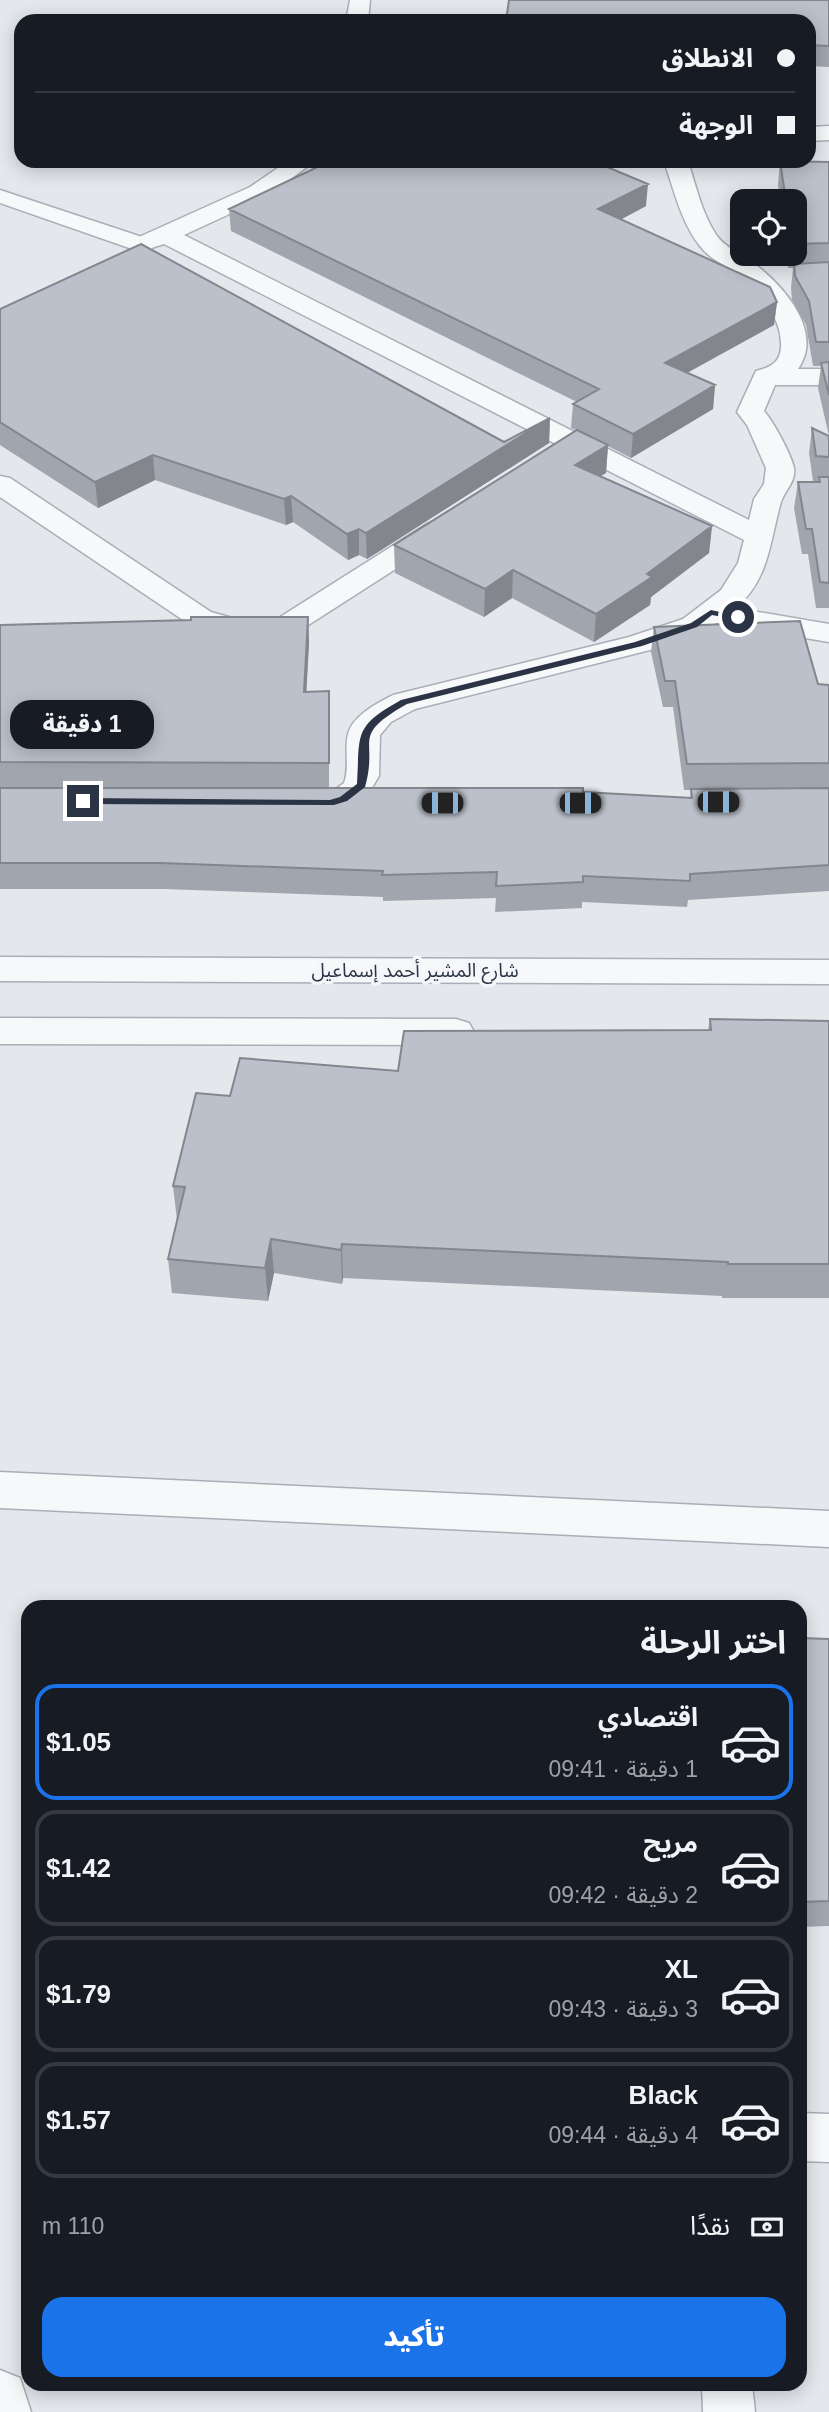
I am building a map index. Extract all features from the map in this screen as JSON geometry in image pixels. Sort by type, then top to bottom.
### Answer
[{"type":"street","points":[[107,261],[258,192],[293,168]]},
{"type":"street","points":[[679,168],[705,237],[720,253],[758,279],[786,315],[795,341],[791,360],[777,376],[765,377]]},
{"type":"street","points":[[154,240],[563,450],[758,536]]},
{"type":"street","points":[[758,279],[793,278]]},
{"type":"street","points":[[765,377],[829,377]]},
{"type":"street","points":[[331,803],[344,799],[362,785],[364,733],[380,715],[404,702],[639,644],[694,625],[732,596],[753,563],[768,499],[787,491],[778,484],[780,468],[759,422],[751,412],[765,377]]},
{"type":"street","points":[[0,484],[200,618],[232,631],[251,632],[288,625],[460,516]]},
{"type":"street","points":[[711,612],[829,633]]},
{"type":"street","points":[[289,803],[386,803]]},
{"type":"street","name":"شارع المشير أحمد إسماعيل","points":[[0,969],[829,972]]},
{"type":"street","points":[[0,1031],[484,1032]]},
{"type":"street","points":[[0,1490],[829,1529]]},
{"type":"street","points":[[0,2398],[3,2412]]},
{"type":"lane","points":[[0,196],[154,240]]},
{"type":"lane","points":[[807,2137],[829,2138]]},
{"type":"lane","points":[[728,2391],[729,2412]]},
{"type":"building","points":[[509,0],[829,0],[829,46],[816,45],[816,14],[507,14]]},
{"type":"building","points":[[816,162],[829,162],[829,243],[807,244],[807,189],[784,189],[781,168],[816,168]]},
{"type":"building","points":[[315,168],[610,168],[648,184],[598,209],[770,287],[777,302],[665,363],[715,385],[633,434],[573,404],[599,389],[229,209]]},
{"type":"building","points":[[141,244],[504,442],[550,418],[366,533],[359,529],[347,534],[291,496],[284,499],[153,455],[95,482],[0,422],[0,309]]},
{"type":"building","points":[[829,262],[829,342],[816,342],[809,301],[795,276],[794,266],[807,266],[807,263]]},
{"type":"building","points":[[829,362],[829,395],[821,363]]},
{"type":"building","points":[[812,428],[829,436],[829,457],[816,456]]},
{"type":"building","points":[[577,430],[608,445],[575,465],[712,526],[647,574],[652,577],[596,614],[513,570],[485,589],[394,545]]},
{"type":"building","points":[[819,477],[829,477],[829,583],[820,582],[812,529],[806,529],[798,482],[820,482]]},
{"type":"building","points":[[191,617],[308,617],[304,692],[329,691],[329,763],[0,762],[0,625],[191,620]]},
{"type":"building","points":[[800,621],[818,684],[829,685],[829,763],[687,764],[675,681],[665,681],[654,627]]},
{"type":"building","points":[[0,788],[583,788],[583,792],[692,798],[691,789],[829,788],[829,865],[690,874],[690,881],[583,876],[583,882],[496,886],[497,872],[382,875],[383,871],[161,863],[0,863]]},
{"type":"building","points":[[710,1019],[829,1021],[829,1264],[728,1264],[342,1244],[341,1250],[271,1239],[265,1268],[168,1259],[185,1187],[173,1186],[196,1093],[230,1096],[240,1058],[398,1071],[404,1031],[711,1030]]},
{"type":"building","points":[[807,1638],[829,1639],[829,1901],[807,1902]]},
{"type":"route","points":[[83,801],[331,803],[344,799],[362,785],[364,733],[380,715],[404,702],[639,644],[694,625],[711,612],[738,617]]}]
